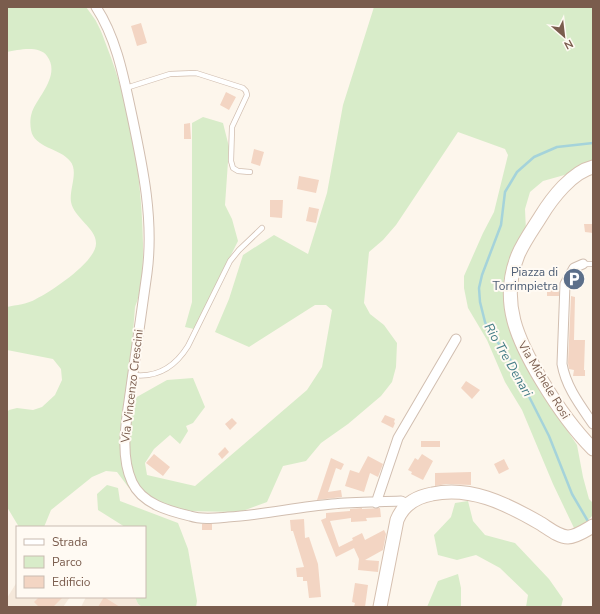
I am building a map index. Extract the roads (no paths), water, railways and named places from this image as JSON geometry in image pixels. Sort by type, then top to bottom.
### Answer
[{"type":"street","name":"Via Vincenzo Crescini","points":[[96,7],[111,35],[126,88],[142,167],[150,234],[148,271],[125,436],[126,463],[130,478],[135,488],[153,504],[192,517],[237,517],[331,504],[401,501],[408,504]]},
{"type":"street","name":"Via Michele Rosi","points":[[593,167],[579,172],[550,201],[530,233],[519,255],[513,272],[510,303],[514,325],[527,356],[551,396],[579,435],[593,449]]},
{"type":"street","points":[[583,264],[574,268],[565,284],[562,364],[564,376],[570,389],[593,424]]},
{"type":"street","points":[[376,503],[398,438],[456,339]]},
{"type":"street","points":[[380,607],[396,524],[401,511],[408,504],[422,497],[437,493],[454,492],[476,495],[501,502],[568,537],[574,536],[593,526]]},
{"type":"lane","points":[[126,88],[170,74],[196,73],[243,88],[247,95],[232,127],[231,161],[233,168],[238,171],[250,172]]},
{"type":"lane","points":[[133,375],[152,376],[171,366],[181,357],[230,262],[239,250],[262,228]]},
{"type":"lane","points":[[583,264],[593,264]]},
{"type":"waterway","name":"Rio Tre Denari","points":[[589,523],[572,494],[549,436],[510,359],[488,329],[480,302],[479,288],[482,275],[501,225],[505,192],[517,172],[534,157],[557,147],[593,143]]},
{"type":"place","name":"Piazza di Torrimpietra","points":[[574,279]]}]
